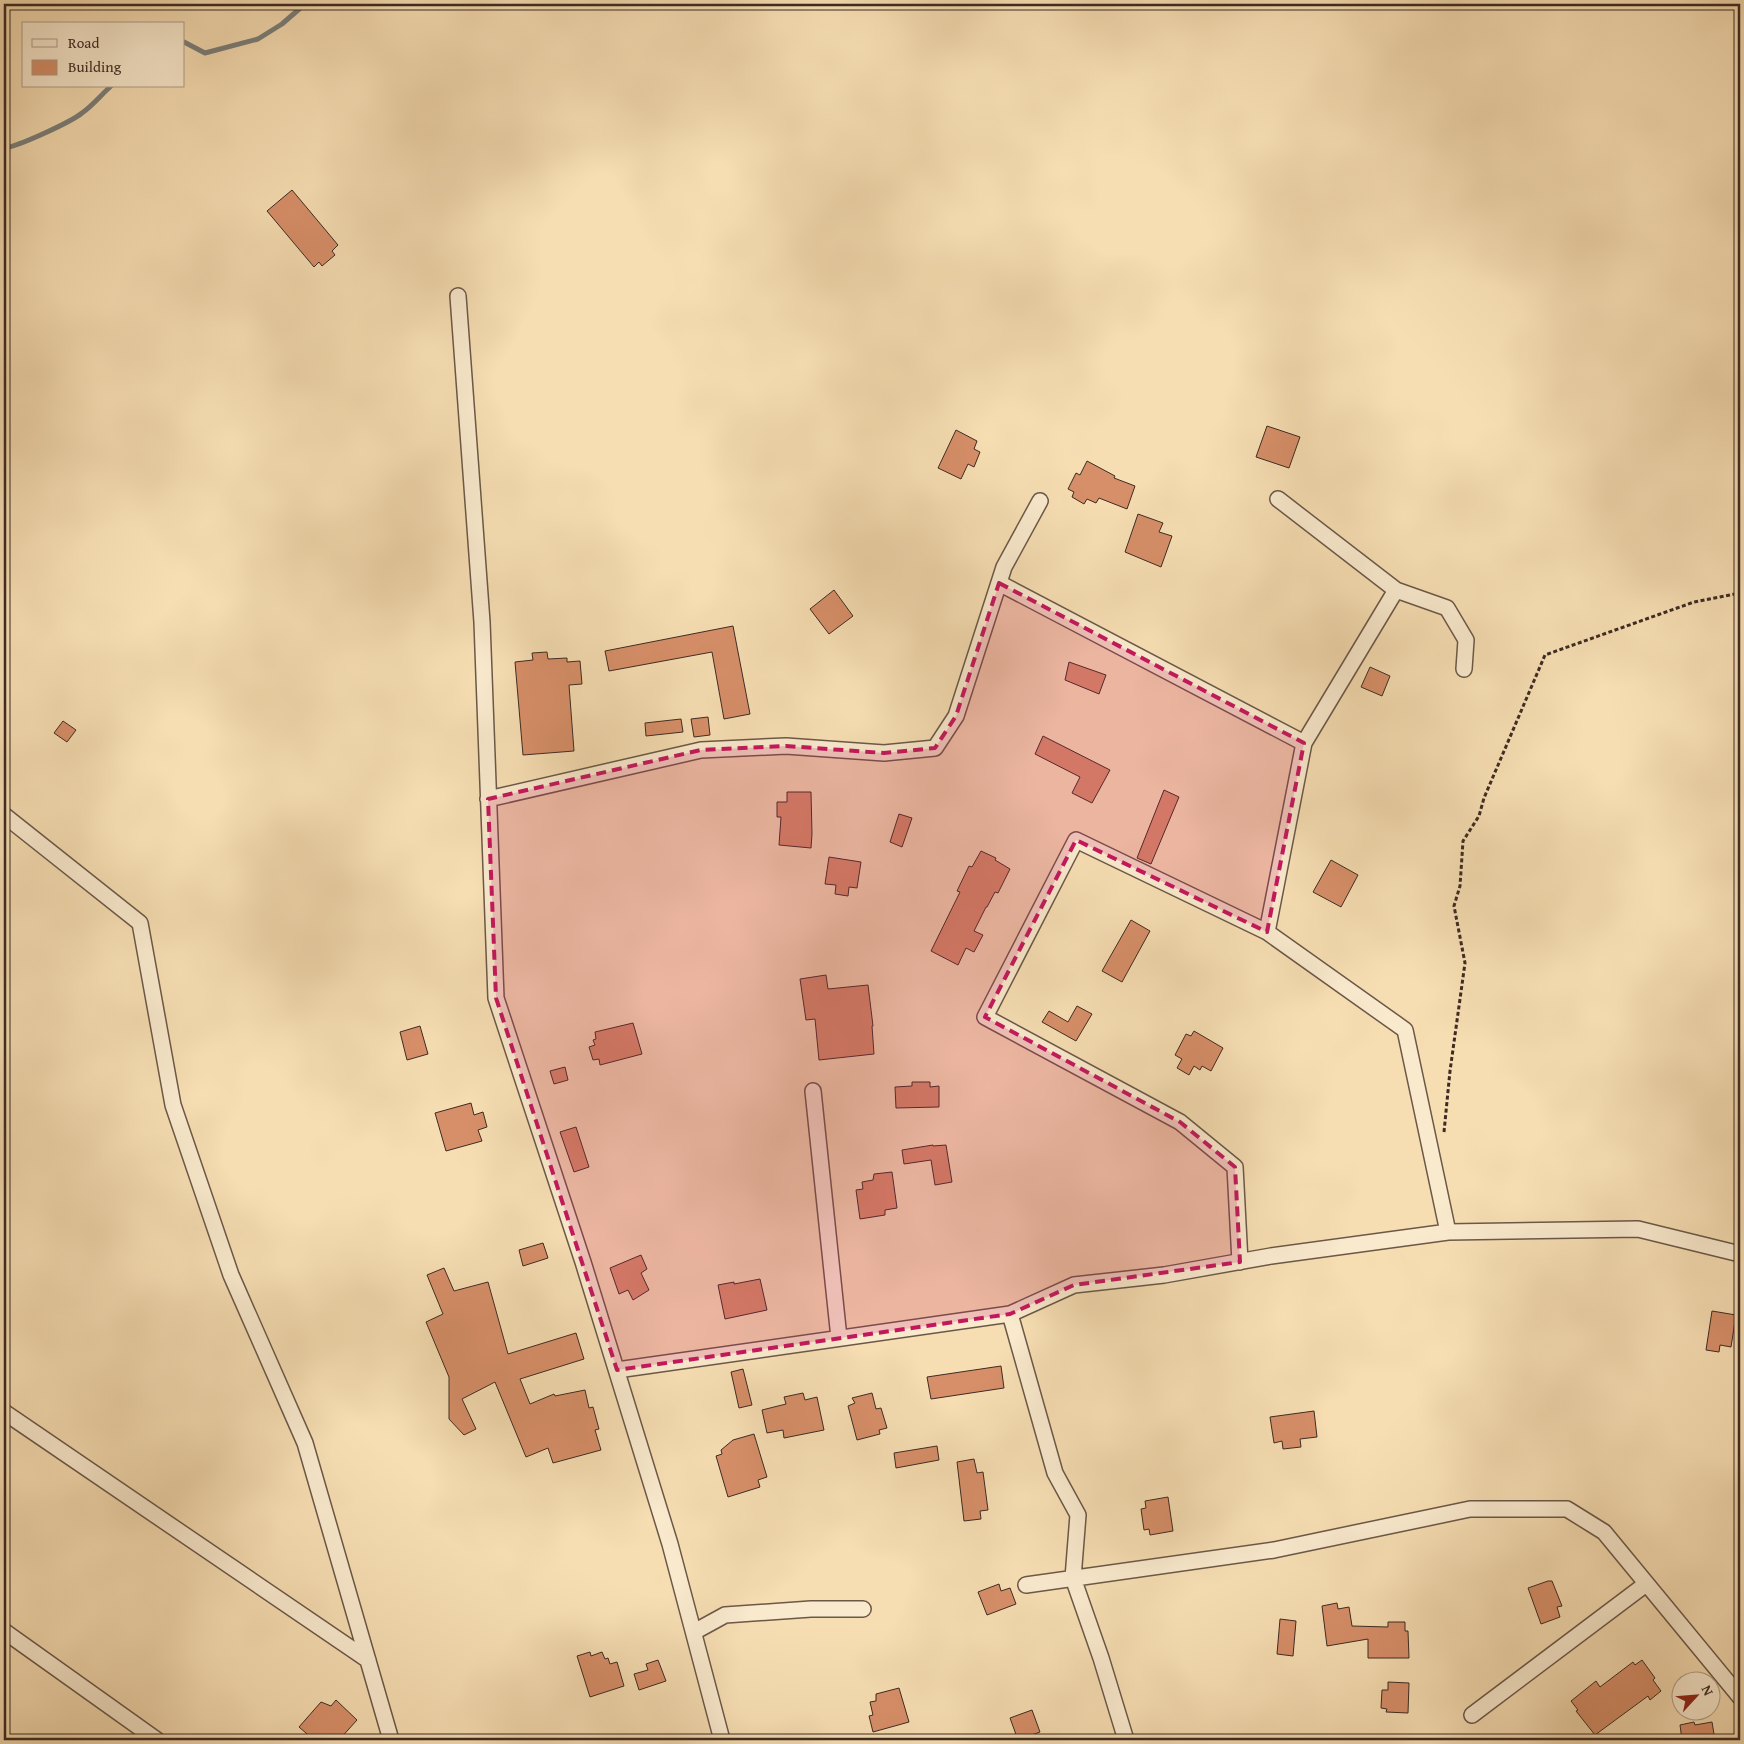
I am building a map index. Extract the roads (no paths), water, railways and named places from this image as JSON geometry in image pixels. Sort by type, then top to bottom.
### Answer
[{"type":"street","points":[[458,296],[482,622],[496,998],[583,1262],[670,1544],[722,1740]]},
{"type":"street","points":[[1278,499],[1396,590],[1447,608],[1466,640],[1464,669]]},
{"type":"street","points":[[488,799],[700,750],[786,746],[884,753],[935,748],[956,716],[1004,567],[1040,501]]},
{"type":"street","points":[[999,583],[1304,743]]},
{"type":"street","points":[[1267,932],[1304,743],[1396,590]]},
{"type":"street","points":[[4,814],[140,923],[174,1106],[231,1275],[305,1443],[391,1740]]},
{"type":"street","points":[[1240,1262],[1235,1167],[1180,1122],[985,1017],[1076,840],[1267,932],[1405,1030],[1448,1232]]},
{"type":"street","points":[[813,1091],[840,1338]]},
{"type":"street","points":[[616,1370],[1010,1314],[1074,1285],[1164,1275],[1448,1232],[1638,1228],[1740,1254]]},
{"type":"street","points":[[1010,1314],[1055,1473],[1078,1515],[1073,1578],[1101,1658],[1126,1740]]},
{"type":"street","points":[[4,1412],[368,1660]]},
{"type":"street","points":[[1026,1585],[1274,1550],[1470,1509],[1567,1509],[1604,1532],[1740,1697]]},
{"type":"street","points":[[1472,1715],[1646,1584]]},
{"type":"street","points":[[694,1632],[725,1615],[811,1609],[863,1609]]},
{"type":"street","points":[[4,1631],[157,1740]]},
{"type":"waterway","points":[[185,43],[205,53],[258,39],[282,24],[305,4]]},
{"type":"waterway","points":[[4,148],[31,139],[76,117],[109,88]]}]
